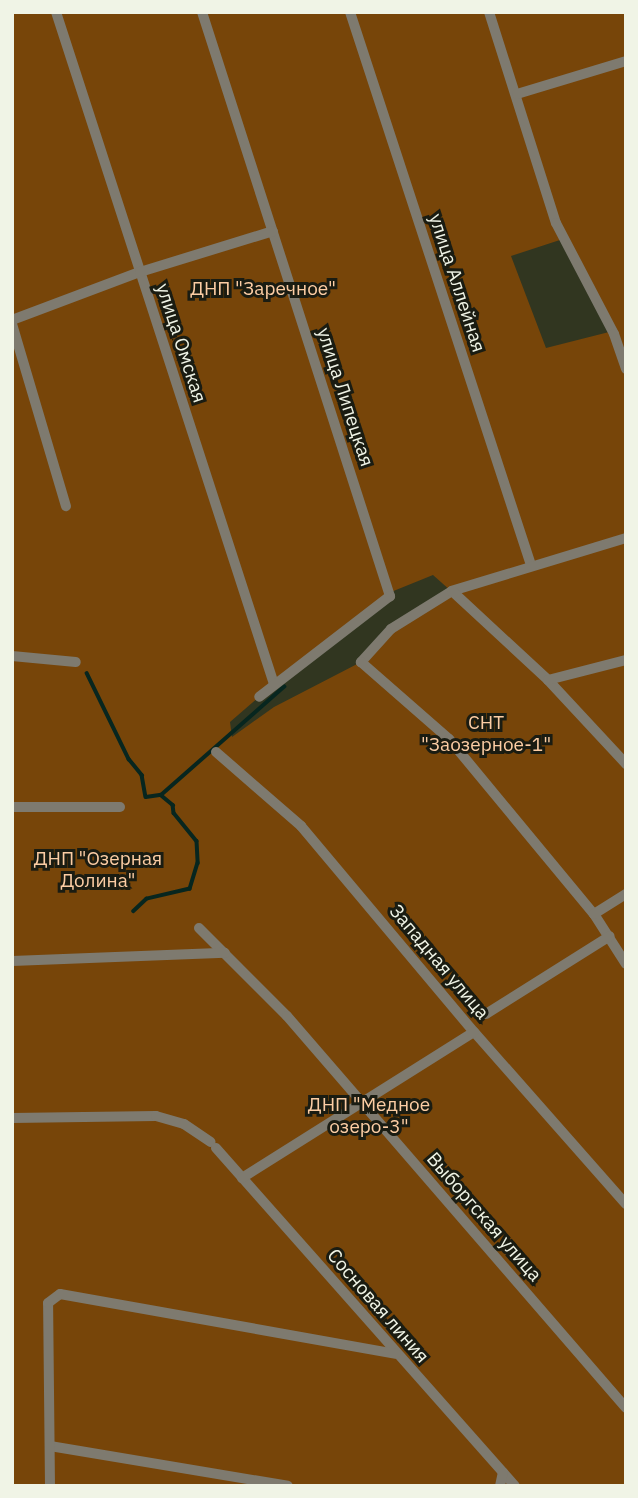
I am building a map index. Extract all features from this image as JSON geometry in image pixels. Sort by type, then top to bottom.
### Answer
[{"type":"street","name":"улица Омская","points":[[55,12],[274,684]]},
{"type":"street","name":"улица Липецкая","points":[[202,12],[390,596],[259,697]]},
{"type":"street","name":"улица Аллейная","points":[[350,12],[531,565]]},
{"type":"street","points":[[489,12],[556,223],[622,347],[626,369]]},
{"type":"street","points":[[517,94],[626,61]]},
{"type":"street","points":[[66,506],[12,322],[140,272],[273,231]]},
{"type":"street","points":[[626,538],[452,591],[391,629],[360,662],[449,739],[594,914],[626,964]]},
{"type":"street","points":[[452,591],[548,680],[626,764]]},
{"type":"street","points":[[12,656],[76,662]]},
{"type":"street","points":[[548,680],[626,660]]},
{"type":"street","name":"Западная улица","points":[[216,752],[301,827],[474,1032],[626,1204]]},
{"type":"street","points":[[12,807],[120,807]]},
{"type":"street","points":[[594,914],[626,894]]},
{"type":"street","name":"Выборгская улица","points":[[199,928],[286,1016],[626,1408]]},
{"type":"street","points":[[486,1014],[610,936]]},
{"type":"street","points":[[12,961],[225,953]]},
{"type":"street","points":[[242,1178],[474,1032]]},
{"type":"street","name":"Сосновая линия","points":[[12,1118],[156,1116],[184,1124],[213,1145],[515,1486]]},
{"type":"street","points":[[50,1486],[48,1303],[60,1294],[396,1354]]},
{"type":"street","points":[[50,1446],[288,1486]]},
{"type":"street","points":[[500,1486],[503,1472]]},
{"type":"green space","points":[[12,12],[626,12],[626,1486],[12,1486]],"holes":[[[563,239],[613,331],[546,348],[511,256]],[[433,575],[451,591],[391,629],[361,662],[274,707],[232,737],[230,722],[259,697],[391,592]]]},
{"type":"waterway","points":[[87,673],[129,759],[142,775],[146,797],[161,795],[173,805],[174,813],[197,841],[198,863],[190,889],[147,899],[134,911]]},
{"type":"waterway","points":[[161,795],[284,687]]},
{"type":"park label","name":"ДНП \"Заречное\"","points":[[263,289]]},
{"type":"park label","name":"СНТ \"Заозерное-1\"","points":[[486,734]]},
{"type":"park label","name":"ДНП \"Озерная Долина\"","points":[[98,870]]},
{"type":"park label","name":"ДНП \"Медное озеро-3\"","points":[[369,1116]]}]
